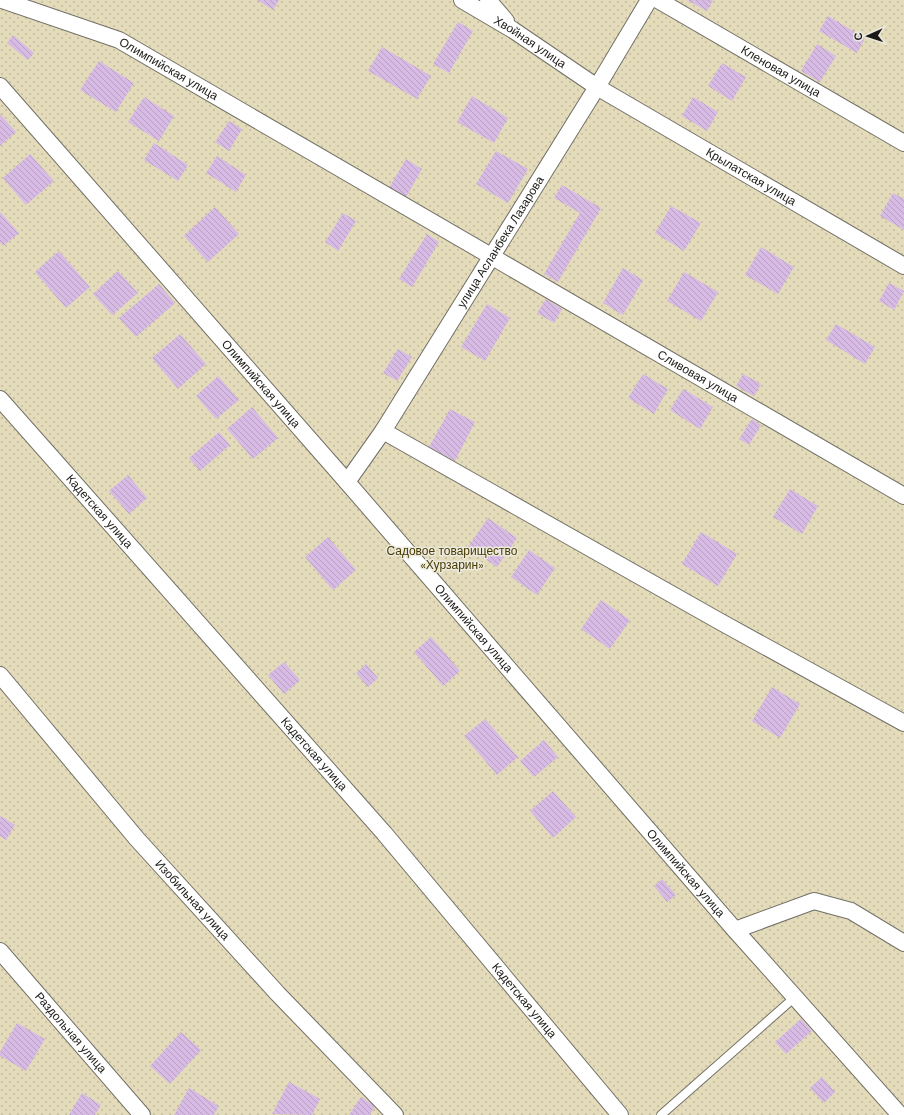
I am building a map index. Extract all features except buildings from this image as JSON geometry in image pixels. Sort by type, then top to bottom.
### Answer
[{"type":"street","name":"Олимпийская улица","points":[[2,0],[119,40],[492,256]]},
{"type":"street","name":"Хвойная улица","points":[[462,0],[513,30],[597,87]]},
{"type":"street","points":[[488,0],[513,30]]},
{"type":"street","name":"улица Асланбека Лазарова","points":[[348,482],[383,431],[597,87],[649,0]]},
{"type":"street","name":"Кленовая улица","points":[[658,0],[904,143]]},
{"type":"street","name":"Олимпийская улица","points":[[0,86],[348,482],[735,930],[900,1115]]},
{"type":"street","name":"Крылатская улица","points":[[597,87],[904,266]]},
{"type":"street","name":"Сливовая улица","points":[[492,256],[904,496]]},
{"type":"street","name":"Кадетская улица","points":[[0,399],[384,833],[620,1115]]},
{"type":"street","points":[[383,431],[712,617],[904,723]]},
{"type":"street","name":"Изобильная улица","points":[[0,675],[137,839],[278,994],[395,1115]]},
{"type":"street","points":[[735,930],[814,901],[851,911],[904,943]]},
{"type":"street","name":"Раздольная улица","points":[[0,951],[142,1115]]},
{"type":"lane","points":[[661,1115],[795,997]]},
{"type":"green space","name":"Садовое товарищество «Хурзарин»","points":[[0,0],[904,0],[904,1115],[0,1115]]}]
